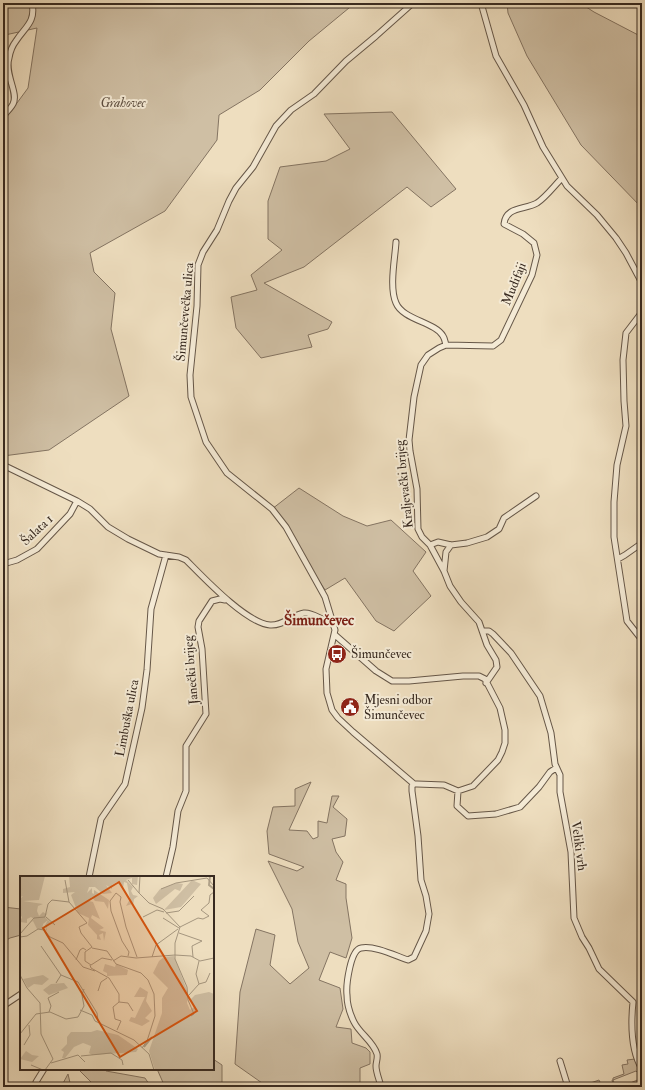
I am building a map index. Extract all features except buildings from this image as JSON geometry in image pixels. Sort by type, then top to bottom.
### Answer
[{"type":"street","points":[[3,116],[13,104],[14,98],[7,69],[8,60],[16,41],[27,27],[33,15],[32,3]]},
{"type":"street","name":"Šimunčevečka ulica","points":[[413,3],[346,61],[314,94],[291,110],[276,126],[253,167],[236,188],[217,230],[203,252],[198,265],[197,306],[190,375],[191,397],[206,442],[227,473],[272,509],[286,527],[325,597],[335,630],[326,670],[327,693],[332,710],[353,732],[414,784]]},
{"type":"street","points":[[481,3],[496,56],[524,105],[543,147],[567,186],[597,215],[616,238],[626,253],[642,284]]},
{"type":"street","name":"Mudifaji","points":[[446,345],[493,346],[501,340],[532,275],[537,255],[534,243],[523,234],[504,224],[504,220],[508,214],[516,209],[536,204],[562,178]]},
{"type":"street","points":[[396,242],[393,294],[396,303],[399,309],[442,334],[446,345]]},
{"type":"street","points":[[642,312],[626,333],[623,360],[626,426],[617,465],[614,502],[614,537],[628,621],[642,640]]},
{"type":"street","name":"Kraljevački brijeg","points":[[446,345],[428,355],[421,365],[414,397],[409,440],[417,489],[418,529],[422,537],[430,545],[450,586],[461,602],[475,617],[483,631],[487,645],[496,660],[497,667],[486,683]]},
{"type":"street","points":[[3,465],[77,500],[90,509],[108,526],[128,539],[159,554],[179,557],[186,560],[227,600],[261,623],[270,625],[279,624],[304,613],[333,621]]},
{"type":"street","points":[[430,545],[438,542],[451,545],[467,543],[487,537],[499,530],[504,518],[536,496]]},
{"type":"street","name":"Šalata 1","points":[[3,564],[17,560],[37,549],[70,514],[77,500]]},
{"type":"street","points":[[618,559],[642,543]]},
{"type":"street","points":[[444,571],[446,552],[451,545]]},
{"type":"street","name":"Limbuška ulica","points":[[89,876],[101,819],[125,784],[142,708],[147,670],[150,609],[166,555]]},
{"type":"street","points":[[212,585],[212,601],[220,599],[227,600]]},
{"type":"street","name":"Janečki brijeg","points":[[166,876],[173,848],[178,812],[186,791],[186,746],[206,714],[202,649],[198,627],[199,621],[212,601]]},
{"type":"street","name":"Veliki vrh","points":[[483,631],[489,631],[493,634],[510,653],[538,691],[551,733],[556,768],[560,775],[560,792],[564,818],[570,838],[574,918],[599,970],[633,1002],[631,1018],[632,1034],[637,1058],[642,1069]]},
{"type":"street","points":[[335,635],[376,671],[392,681],[479,676],[484,679],[500,708],[505,730],[505,742],[498,760],[473,786],[458,791],[444,785],[414,784],[412,786],[418,836],[421,880],[426,896],[429,914],[426,931],[414,957],[408,960],[375,948],[362,947],[357,949],[353,955],[346,996],[355,1024],[374,1048],[378,1056],[376,1067],[382,1087]]},
{"type":"street","points":[[458,791],[457,806],[468,816],[496,814],[520,807],[539,787],[550,772],[556,768]]},
{"type":"street","points":[[3,1006],[20,995]]},
{"type":"street","points":[[560,1061],[568,1087]]},
{"type":"street","points":[[35,1087],[38,1078],[43,1070]]},
{"type":"green space","name":"Grahovec","points":[[3,3],[355,3],[309,41],[260,90],[219,115],[217,140],[165,211],[90,253],[94,272],[115,293],[111,329],[129,396],[49,450],[3,456],[3,122],[28,88],[37,28],[5,35],[3,43]]},
{"type":"green space","points":[[507,3],[580,3],[642,37],[642,208],[581,145],[527,56],[508,13]]},
{"type":"green space","points":[[392,112],[456,189],[431,207],[407,187],[304,267],[264,283],[332,322],[328,329],[308,335],[312,347],[261,358],[236,328],[231,297],[257,290],[251,275],[282,250],[268,239],[268,201],[280,167],[326,161],[350,149],[324,114]]},
{"type":"green space","points":[[299,488],[343,516],[367,526],[391,520],[426,552],[413,571],[431,596],[394,631],[376,621],[345,578],[325,590],[272,509]]},
{"type":"green space","points":[[311,782],[289,830],[307,831],[313,839],[318,837],[318,821],[327,823],[332,796],[339,796],[333,807],[347,819],[345,836],[332,839],[336,852],[343,862],[336,880],[346,884],[346,898],[352,938],[346,958],[330,952],[319,980],[340,988],[343,1009],[336,1027],[351,1029],[352,1043],[366,1048],[370,1052],[370,1064],[360,1068],[360,1087],[253,1087],[262,1083],[235,1064],[240,992],[256,929],[275,935],[270,965],[290,984],[309,968],[298,942],[292,909],[268,861],[297,871],[304,867],[269,854],[267,831],[273,807],[295,806],[295,789]]},
{"type":"green space","points":[[3,907],[20,909],[20,935],[3,942]]},
{"type":"green space","points":[[635,1059],[640,1073],[639,1074],[636,1071],[613,1080],[613,1078],[624,1074],[622,1065],[628,1064],[627,1060]]},
{"type":"green space","points":[[214,1060],[222,1065],[222,1087],[165,1087],[157,1070],[214,1070]]},
{"type":"green space","points":[[79,1070],[106,1070],[145,1078],[151,1087],[94,1087],[94,1085]]},
{"type":"green space","points":[[68,1074],[71,1087],[61,1087]]},
{"type":"green space","points":[[642,1078],[642,1083],[632,1087],[621,1087]]},
{"type":"green space","points":[[599,1080],[601,1084],[593,1087],[579,1087]]},
{"type":"green space","points":[[613,1080],[616,1087],[611,1087],[610,1085],[613,1084]]},
{"type":"waterway","points":[[374,3],[377,5],[387,4],[393,7],[399,3]]},
{"type":"place","name":"Šimunčevec","points":[[337,654]]},
{"type":"place","name":"Mjesni odbor Šimunčevec","points":[[350,707]]},
{"type":"district","name":"Šimunčevec","points":[[319,620]]}]
